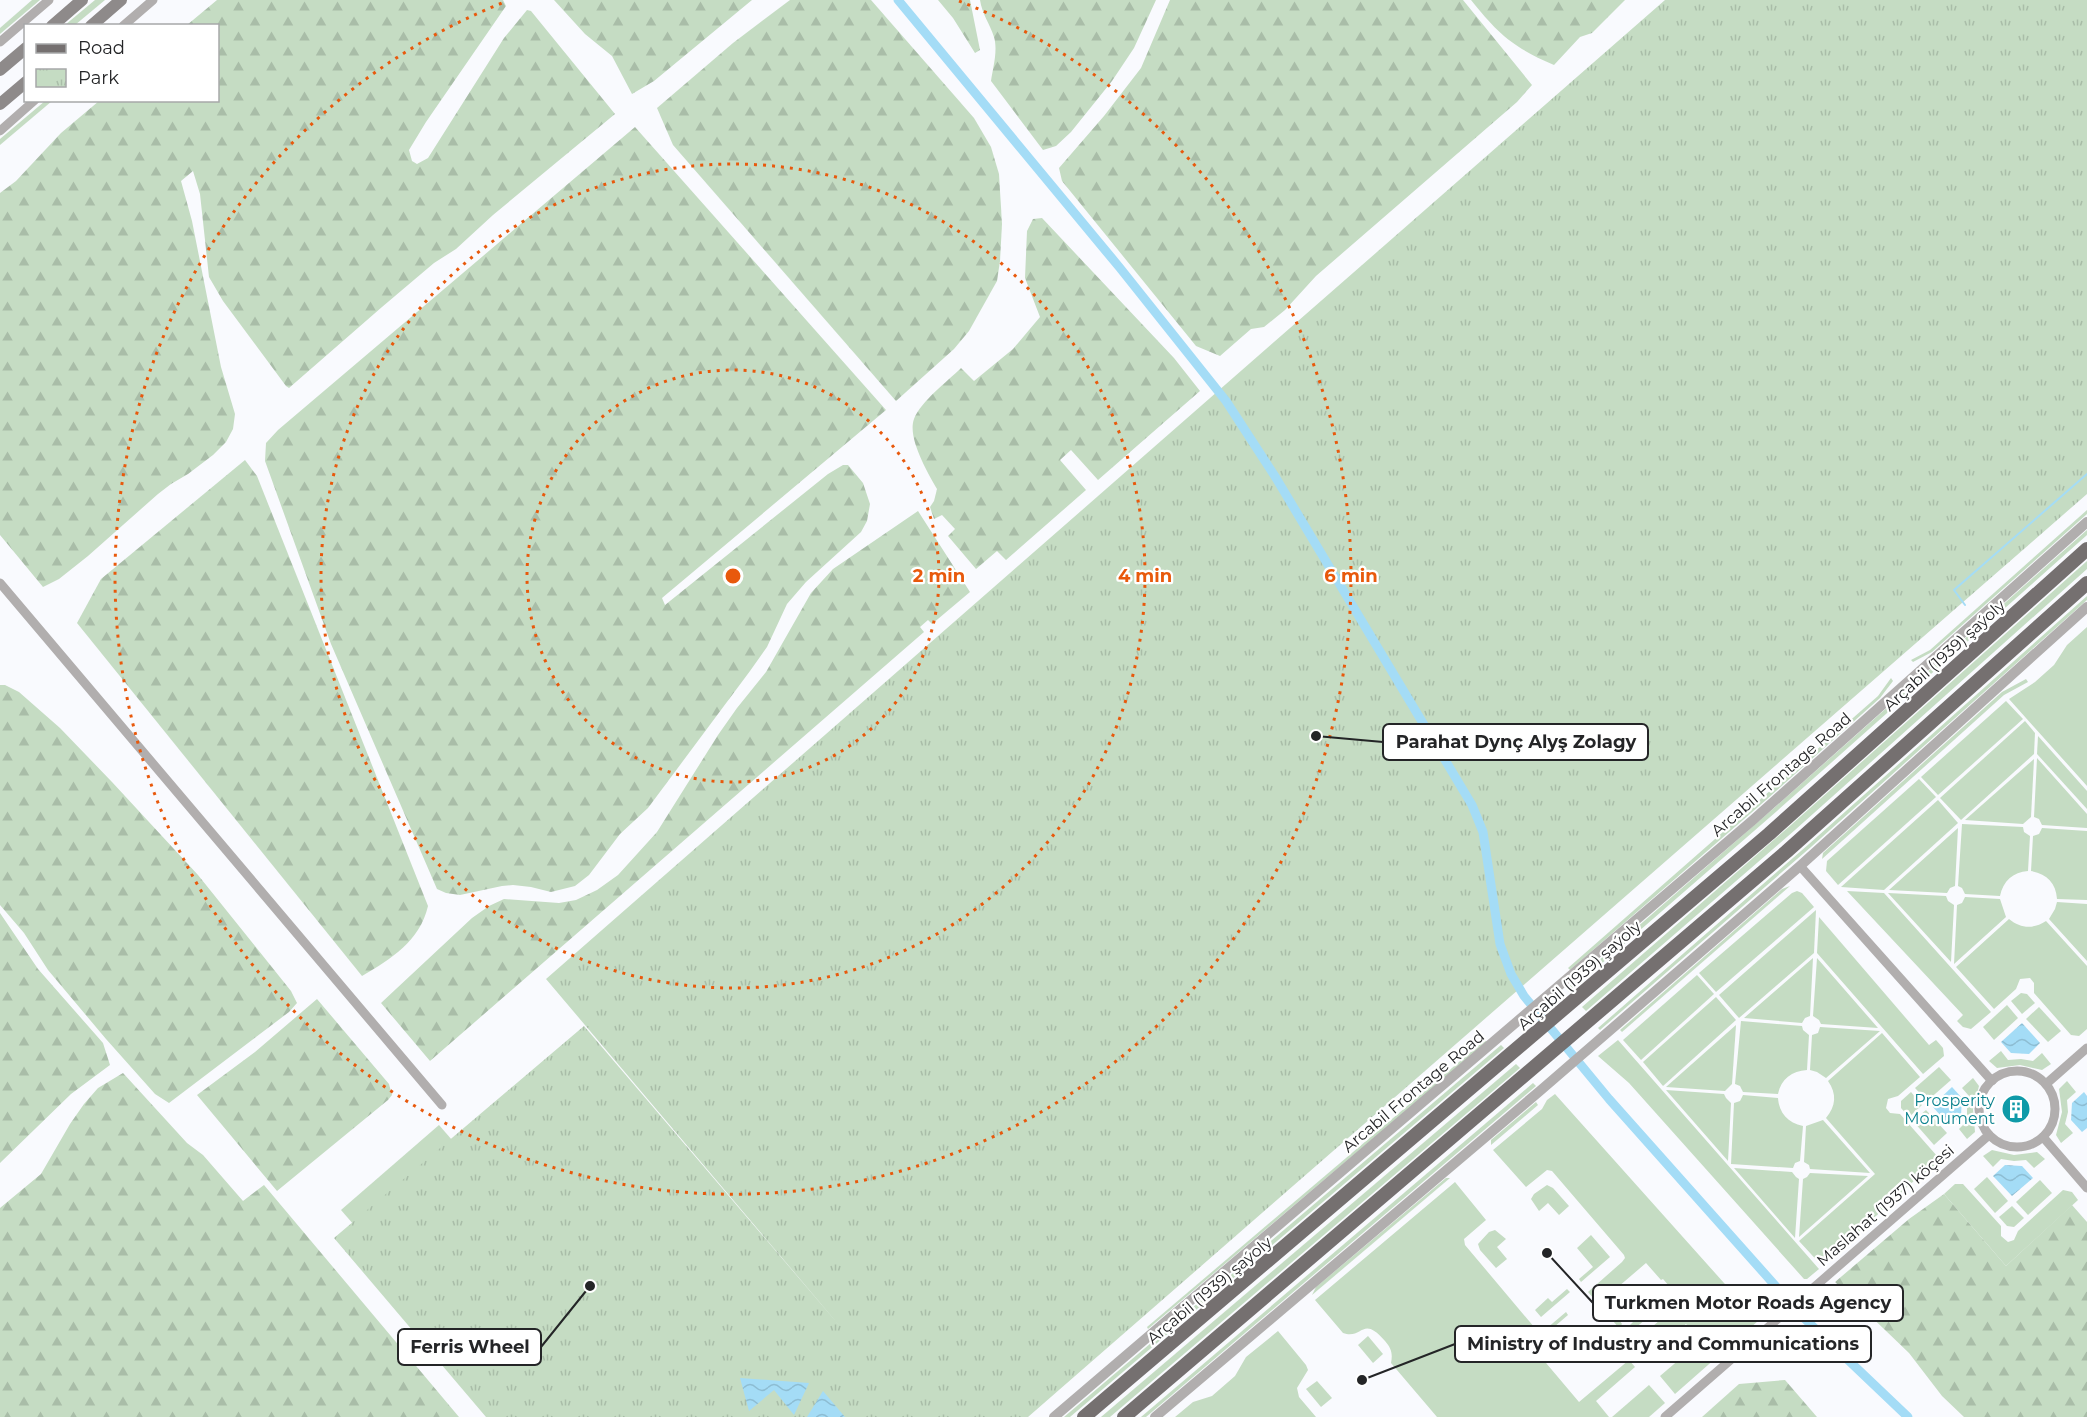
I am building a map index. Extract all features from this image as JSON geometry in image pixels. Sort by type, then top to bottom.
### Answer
[{"type":"main road","points":[[54,24],[82,0]]},
{"type":"main road","points":[[93,24],[121,0]]},
{"type":"main road","points":[[0,70],[24,50]]},
{"type":"main road","points":[[0,104],[24,84]]},
{"type":"main road","name":"Arçabil (1939) şaýoly","points":[[1084,1417],[1769,834],[2087,549]]},
{"type":"main road","points":[[1125,1417],[1786,852],[2087,584]]},
{"type":"street","points":[[0,42],[49,0]]},
{"type":"street","points":[[125,24],[153,0]]},
{"type":"street","points":[[0,131],[34,102]]},
{"type":"street","name":"Arcabil Frontage Road","points":[[1054,1417],[1753,820],[2087,522]]},
{"type":"street","points":[[0,582],[442,1104]]},
{"type":"street","points":[[1155,1417],[1800,866],[2087,607]]},
{"type":"street","points":[[1800,866],[1992,1081]]},
{"type":"street","points":[[2046,1084],[2087,1048]]},
{"type":"street","points":[[2023,1072],[2035,1076],[2046,1084],[2055,1108],[2051,1127],[2043,1137],[2031,1144],[2012,1147],[1999,1143],[1989,1135],[1982,1124],[1979,1111],[1984,1092],[1992,1081],[2003,1074],[2023,1072]]},
{"type":"street","name":"Maslahat (1937) köçesi","points":[[1665,1417],[1989,1135]]},
{"type":"street","points":[[2043,1137],[2087,1188]]},
{"type":"green space","points":[[32,0],[40,0],[0,34],[0,28]]},
{"type":"green space","points":[[95,0],[105,0],[76,24],[66,24]]},
{"type":"green space","points":[[217,0],[503,0],[506,6],[409,150],[412,161],[417,164],[428,158],[504,38],[527,10],[531,11],[615,114],[493,215],[456,249],[434,263],[289,388],[223,301],[209,277],[200,194],[193,171],[181,181],[192,221],[221,367],[235,414],[233,429],[226,442],[213,455],[158,494],[59,579],[43,587],[0,535],[0,193],[16,181],[61,133],[98,102],[219,102],[219,24],[188,24]]},
{"type":"green space","points":[[554,0],[752,0],[654,81],[632,94],[612,56],[585,34]]},
{"type":"green space","points":[[790,0],[871,0],[974,118],[991,147],[999,174],[1002,224],[997,281],[969,331],[954,349],[896,401],[673,145],[657,108],[733,43]]},
{"type":"green space","points":[[938,0],[970,0],[980,50],[975,53],[953,18]]},
{"type":"green space","points":[[980,0],[1156,0],[1134,48],[1112,81],[1071,132],[1056,146],[1043,150],[991,81],[996,48]]},
{"type":"green space","points":[[1170,0],[1463,0],[1532,85],[1517,102],[1316,276],[1285,310],[1264,327],[1251,329],[1220,356],[1196,346],[1062,181],[1059,168],[1104,116],[1141,68]]},
{"type":"green space","points":[[1471,0],[1625,0],[1592,33],[1580,37],[1554,65],[1508,39]]},
{"type":"green space","points":[[1665,0],[2087,0],[2087,494],[1028,1417],[486,1417],[334,1238],[584,1026],[844,1331],[546,979]]},
{"type":"green space","points":[[44,102],[51,102],[0,145],[0,139]]},
{"type":"green space","points":[[635,127],[886,410],[662,598],[665,605],[828,474],[843,465],[848,465],[863,483],[870,504],[867,521],[861,532],[806,582],[787,604],[767,647],[750,671],[648,808],[620,834],[589,875],[575,886],[551,892],[513,885],[460,895],[446,893],[437,889],[331,644],[265,461],[266,443],[278,430]]},
{"type":"green space","points":[[1042,218],[1174,358],[1200,391],[1098,480],[1071,450],[1060,460],[1086,490],[1006,560],[997,551],[976,569],[948,536],[955,529],[942,515],[934,519],[930,507],[937,489],[924,465],[913,436],[914,419],[928,399],[961,368],[974,381],[1013,349],[1040,317],[1025,278],[1027,231],[1033,219]]},
{"type":"green space","points":[[245,460],[257,476],[428,906],[418,929],[403,948],[362,976],[77,623],[101,579]]},
{"type":"green space","points":[[2087,510],[2087,514],[1932,652],[1913,662],[1911,660],[1930,650]]},
{"type":"green space","points":[[918,511],[970,592],[932,624],[928,620],[920,627],[924,632],[430,1061],[381,1003],[472,918],[489,906],[504,899],[559,903],[576,900],[597,890],[618,875],[657,832],[718,735],[766,672],[811,593],[833,569]]},
{"type":"green space","points":[[2087,530],[2087,535],[1777,811],[1569,992],[1566,989],[1774,808]]},
{"type":"green space","points":[[2087,561],[2087,569],[1795,830],[1586,1011],[1582,1007],[1791,825]]},
{"type":"green space","points":[[2087,596],[2087,600],[1811,847],[1600,1030],[1598,1028],[1809,844]]},
{"type":"green space","points":[[2087,627],[2087,786],[2009,699],[2035,682],[2054,665],[2067,645]]},
{"type":"green space","points":[[1891,678],[1893,681],[1880,698],[1570,970],[1568,968],[1878,696]]},
{"type":"green space","points":[[2026,679],[2028,682],[2004,695],[1822,859],[1823,853],[2002,692]]},
{"type":"green space","points":[[0,685],[19,692],[60,728],[112,782],[198,875],[291,991],[297,1003],[289,1012],[169,1103],[155,1094],[106,1039],[48,970],[24,933],[0,905]]},
{"type":"green space","points":[[2006,701],[2023,719],[1938,795],[1921,777]]},
{"type":"green space","points":[[2025,721],[2035,733],[2034,754],[1961,820],[1940,798]]},
{"type":"green space","points":[[2038,736],[2087,791],[2087,809],[2037,754]]},
{"type":"green space","points":[[2037,758],[2087,814],[2087,828],[2042,825],[2039,819],[2034,817]]},
{"type":"green space","points":[[2034,759],[2031,817],[2023,824],[1965,820]]},
{"type":"green space","points":[[1919,779],[1936,797],[1838,885],[1826,871],[1827,861]]},
{"type":"green space","points":[[1938,800],[1958,823],[1884,890],[1841,887]]},
{"type":"green space","points":[[1962,824],[2023,827],[2024,832],[2030,836],[2028,871],[2010,878],[2000,896],[1965,894],[1958,886]]},
{"type":"green space","points":[[1958,828],[1955,886],[1947,893],[1889,890]]},
{"type":"green space","points":[[2042,828],[2087,831],[2087,900],[2057,899],[2055,888],[2050,880],[2042,874],[2031,871],[2033,836],[2039,834]]},
{"type":"green space","points":[[1790,886],[1622,1032],[1620,1030],[1782,889]]},
{"type":"green space","points":[[1797,891],[1802,893],[1814,907],[1716,992],[1699,973]]},
{"type":"green space","points":[[1847,891],[1884,893],[1991,1012],[1971,1029],[1963,1027],[1957,1021],[1963,1015]]},
{"type":"green space","points":[[1888,893],[1946,896],[1948,901],[1954,905],[1951,962]]},
{"type":"green space","points":[[1965,897],[2000,899],[2006,917],[1954,964],[1957,905],[1962,903]]},
{"type":"green space","points":[[2057,902],[2087,904],[2087,961],[2049,919]]},
{"type":"green space","points":[[1816,910],[1814,953],[1739,1018],[1719,995]]},
{"type":"green space","points":[[0,913],[38,969],[103,1043],[110,1065],[71,1094],[0,1163]]},
{"type":"green space","points":[[1819,917],[1929,1045],[1936,1040],[1943,1048],[1944,1056],[1923,1074],[1817,953]]},
{"type":"green space","points":[[2009,919],[2018,925],[2027,927],[2046,921],[2087,966],[2087,1029],[2079,1036],[2071,1035],[2034,993],[2034,983],[2030,978],[2020,979],[2016,989],[1994,1009],[1956,967]]},
{"type":"green space","points":[[1813,958],[1810,1016],[1802,1023],[1744,1018]]},
{"type":"green space","points":[[1817,958],[1878,1028],[1821,1024],[1813,1016]]},
{"type":"green space","points":[[1697,975],[1714,994],[1641,1060],[1623,1040]]},
{"type":"green space","points":[[2021,993],[2027,994],[2035,1003],[2022,1014],[2011,1001]]},
{"type":"green space","points":[[1716,997],[1736,1020],[1663,1086],[1643,1062]]},
{"type":"green space","points":[[317,999],[389,1084],[392,1095],[277,1191],[197,1095],[255,1052]]},
{"type":"green space","points":[[2007,1005],[2018,1018],[1994,1040],[1983,1027]]},
{"type":"green space","points":[[2039,1007],[2061,1031],[2048,1042],[2026,1019]]},
{"type":"green space","points":[[1741,1021],[1802,1026],[1809,1035],[1807,1070],[1788,1077],[1778,1094],[1743,1092],[1740,1086],[1735,1084]]},
{"type":"green space","points":[[1736,1025],[1732,1084],[1725,1091],[1666,1087]]},
{"type":"green space","points":[[1820,1027],[1880,1031],[1826,1078],[1810,1070],[1812,1035],[1818,1033]]},
{"type":"green space","points":[[1882,1033],[1920,1077],[1898,1096],[1888,1099],[1886,1108],[1890,1113],[1900,1114],[1937,1156],[1936,1164],[1916,1179],[1822,1266],[1799,1241],[1875,1174],[1826,1118],[1832,1109],[1834,1100],[1828,1081]]},
{"type":"green space","points":[[1485,1040],[1487,1042],[1148,1329],[1147,1327]]},
{"type":"green space","points":[[1618,1040],[1819,1269],[1807,1279],[1804,1279],[1629,1083],[1598,1056]]},
{"type":"green space","points":[[1501,1045],[1504,1048],[1070,1417],[1064,1417]]},
{"type":"green space","points":[[2001,1051],[2008,1060],[2033,1061],[2042,1053],[2051,1064],[2042,1070],[2020,1065],[1997,1068],[1989,1061]]},
{"type":"green space","points":[[1516,1064],[1520,1068],[1110,1417],[1101,1417]]},
{"type":"green space","points":[[1939,1067],[1951,1080],[1927,1101],[1915,1088]]},
{"type":"green space","points":[[123,1073],[187,1143],[203,1155],[243,1201],[264,1185],[459,1417],[0,1417],[0,1208],[41,1174],[70,1124],[98,1088]]},
{"type":"green space","points":[[1973,1078],[1979,1086],[1973,1109],[1975,1132],[1967,1139],[1959,1129],[1967,1121],[1969,1096],[1962,1088]]},
{"type":"green space","points":[[2067,1081],[2076,1092],[2067,1100],[2068,1112],[2065,1124],[2073,1133],[2061,1143],[2056,1135],[2062,1112],[2059,1089]]},
{"type":"green space","points":[[1533,1083],[1536,1086],[1146,1417],[1141,1417]]},
{"type":"green space","points":[[1666,1090],[1724,1094],[1731,1103],[1728,1161]]},
{"type":"green space","points":[[1911,1092],[1922,1105],[1909,1117],[1901,1108],[1901,1101]]},
{"type":"green space","points":[[1555,1094],[1758,1321],[1675,1394],[1660,1376],[1701,1341],[1686,1324],[1651,1353],[1638,1339],[1682,1301],[1646,1263],[1604,1299],[1617,1314],[1611,1319],[1588,1292],[1622,1262],[1624,1255],[1552,1171],[1547,1170],[1526,1187],[1493,1150],[1542,1109],[1547,1100]]},
{"type":"green space","points":[[1743,1095],[1778,1098],[1785,1116],[1803,1126],[1800,1161],[1795,1163],[1793,1168],[1731,1164],[1734,1103],[1740,1101]]},
{"type":"green space","points":[[1536,1102],[1538,1105],[1491,1145],[1491,1140]]},
{"type":"green space","points":[[1926,1110],[1947,1133],[1934,1145],[1913,1121]]},
{"type":"green space","points":[[1823,1120],[1870,1173],[1810,1169],[1809,1165],[1804,1162],[1806,1126]]},
{"type":"green space","points":[[439,1125],[452,1140],[354,1225],[341,1210]]},
{"type":"green space","points":[[1992,1150],[2014,1155],[2037,1152],[2045,1159],[2034,1168],[2026,1160],[2001,1159],[1993,1167],[1983,1156]]},
{"type":"green space","points":[[1734,1168],[1792,1172],[1799,1179],[1795,1238]]},
{"type":"green space","points":[[1810,1173],[1868,1176],[1799,1237],[1803,1179]]},
{"type":"green space","points":[[1987,1177],[2008,1201],[1995,1213],[1974,1189]]},
{"type":"green space","points":[[1446,1178],[1450,1178],[1312,1295],[1316,1287]]},
{"type":"green space","points":[[2040,1180],[2052,1193],[2028,1215],[2016,1202]]},
{"type":"green space","points":[[1455,1182],[1486,1220],[1464,1239],[1465,1245],[1540,1334],[1566,1312],[1568,1315],[1540,1339],[1538,1337],[1530,1344],[1579,1402],[1629,1360],[1635,1367],[1596,1401],[1609,1417],[1437,1417],[1391,1363],[1390,1348],[1377,1333],[1367,1328],[1355,1333],[1343,1333],[1315,1300]]},
{"type":"green space","points":[[1955,1184],[1963,1184],[2001,1226],[2001,1236],[2008,1242],[2014,1240],[2018,1231],[2063,1190],[2072,1192],[2078,1200],[2006,1266],[1944,1194]]},
{"type":"green space","points":[[1547,1185],[1553,1188],[1569,1206],[1559,1215],[1548,1203],[1539,1211],[1531,1199]]},
{"type":"green space","points":[[1944,1194],[2006,1266],[2072,1205],[2087,1222],[2087,1417],[1964,1417],[1942,1396],[1909,1353],[1835,1282],[1909,1219]]},
{"type":"green space","points":[[2012,1206],[2024,1218],[2014,1227],[2007,1226],[1999,1217]]},
{"type":"green space","points":[[1495,1230],[1506,1239],[1497,1247],[1507,1259],[1496,1268],[1480,1250],[1478,1244],[1489,1232]]},
{"type":"green space","points":[[1591,1235],[1610,1257],[1581,1282],[1579,1279],[1593,1267],[1577,1248]]},
{"type":"green space","points":[[1640,1285],[1646,1293],[1651,1289],[1664,1304],[1634,1329],[1630,1325],[1633,1322],[1627,1316],[1620,1321],[1622,1324],[1619,1328],[1613,1321],[1620,1314],[1614,1307]]},
{"type":"green space","points":[[1567,1289],[1570,1292],[1541,1317],[1535,1310],[1548,1298],[1552,1302]]},
{"type":"green space","points":[[1278,1331],[1306,1365],[1308,1370],[1297,1388],[1299,1397],[1316,1417],[1175,1417],[1193,1402],[1212,1396],[1235,1376],[1246,1357]]},
{"type":"green space","points":[[1368,1336],[1383,1354],[1373,1363],[1358,1345]]},
{"type":"green space","points":[[1785,1380],[1817,1417],[1702,1417],[1739,1384]]},
{"type":"green space","points":[[1317,1381],[1332,1398],[1321,1407],[1306,1389]]},
{"type":"green space","points":[[1649,1385],[1665,1403],[1649,1417],[1612,1417]]},
{"type":"water","points":[[2022,1023],[2040,1043],[2029,1054],[2011,1053],[2001,1042]]},
{"type":"water","points":[[1952,1087],[1962,1098],[1961,1116],[1950,1126],[1932,1106]]},
{"type":"water","points":[[2084,1092],[2087,1096],[2087,1128],[2082,1132],[2071,1120],[2072,1103]]},
{"type":"water","points":[[2005,1165],[2022,1166],[2033,1178],[2012,1196],[1993,1176]]},
{"type":"water","points":[[740,1378],[809,1383],[794,1415],[774,1390],[749,1411]]},
{"type":"water","points":[[823,1391],[845,1417],[807,1417]]},
{"type":"waterway","points":[[898,0],[1120,268],[1226,401],[1276,478],[1472,805],[1483,832],[1500,944],[1511,974],[1524,996],[1609,1099],[1805,1319],[1908,1417]]},
{"type":"waterway","points":[[1965,605],[1954,590],[2087,474]]},
{"type":"place","name":"Parahat Dynç Alyş Zolagy","points":[[1316,736]]},
{"type":"place","name":"Prosperity Monument","points":[[2016,1109]]},
{"type":"place","name":"Turkmen Motor Roads Agency","points":[[1547,1253]]},
{"type":"place","name":"Ferris Wheel","points":[[590,1286]]},
{"type":"place","name":"Ministry of Industry and Communications","points":[[1362,1380]]}]
